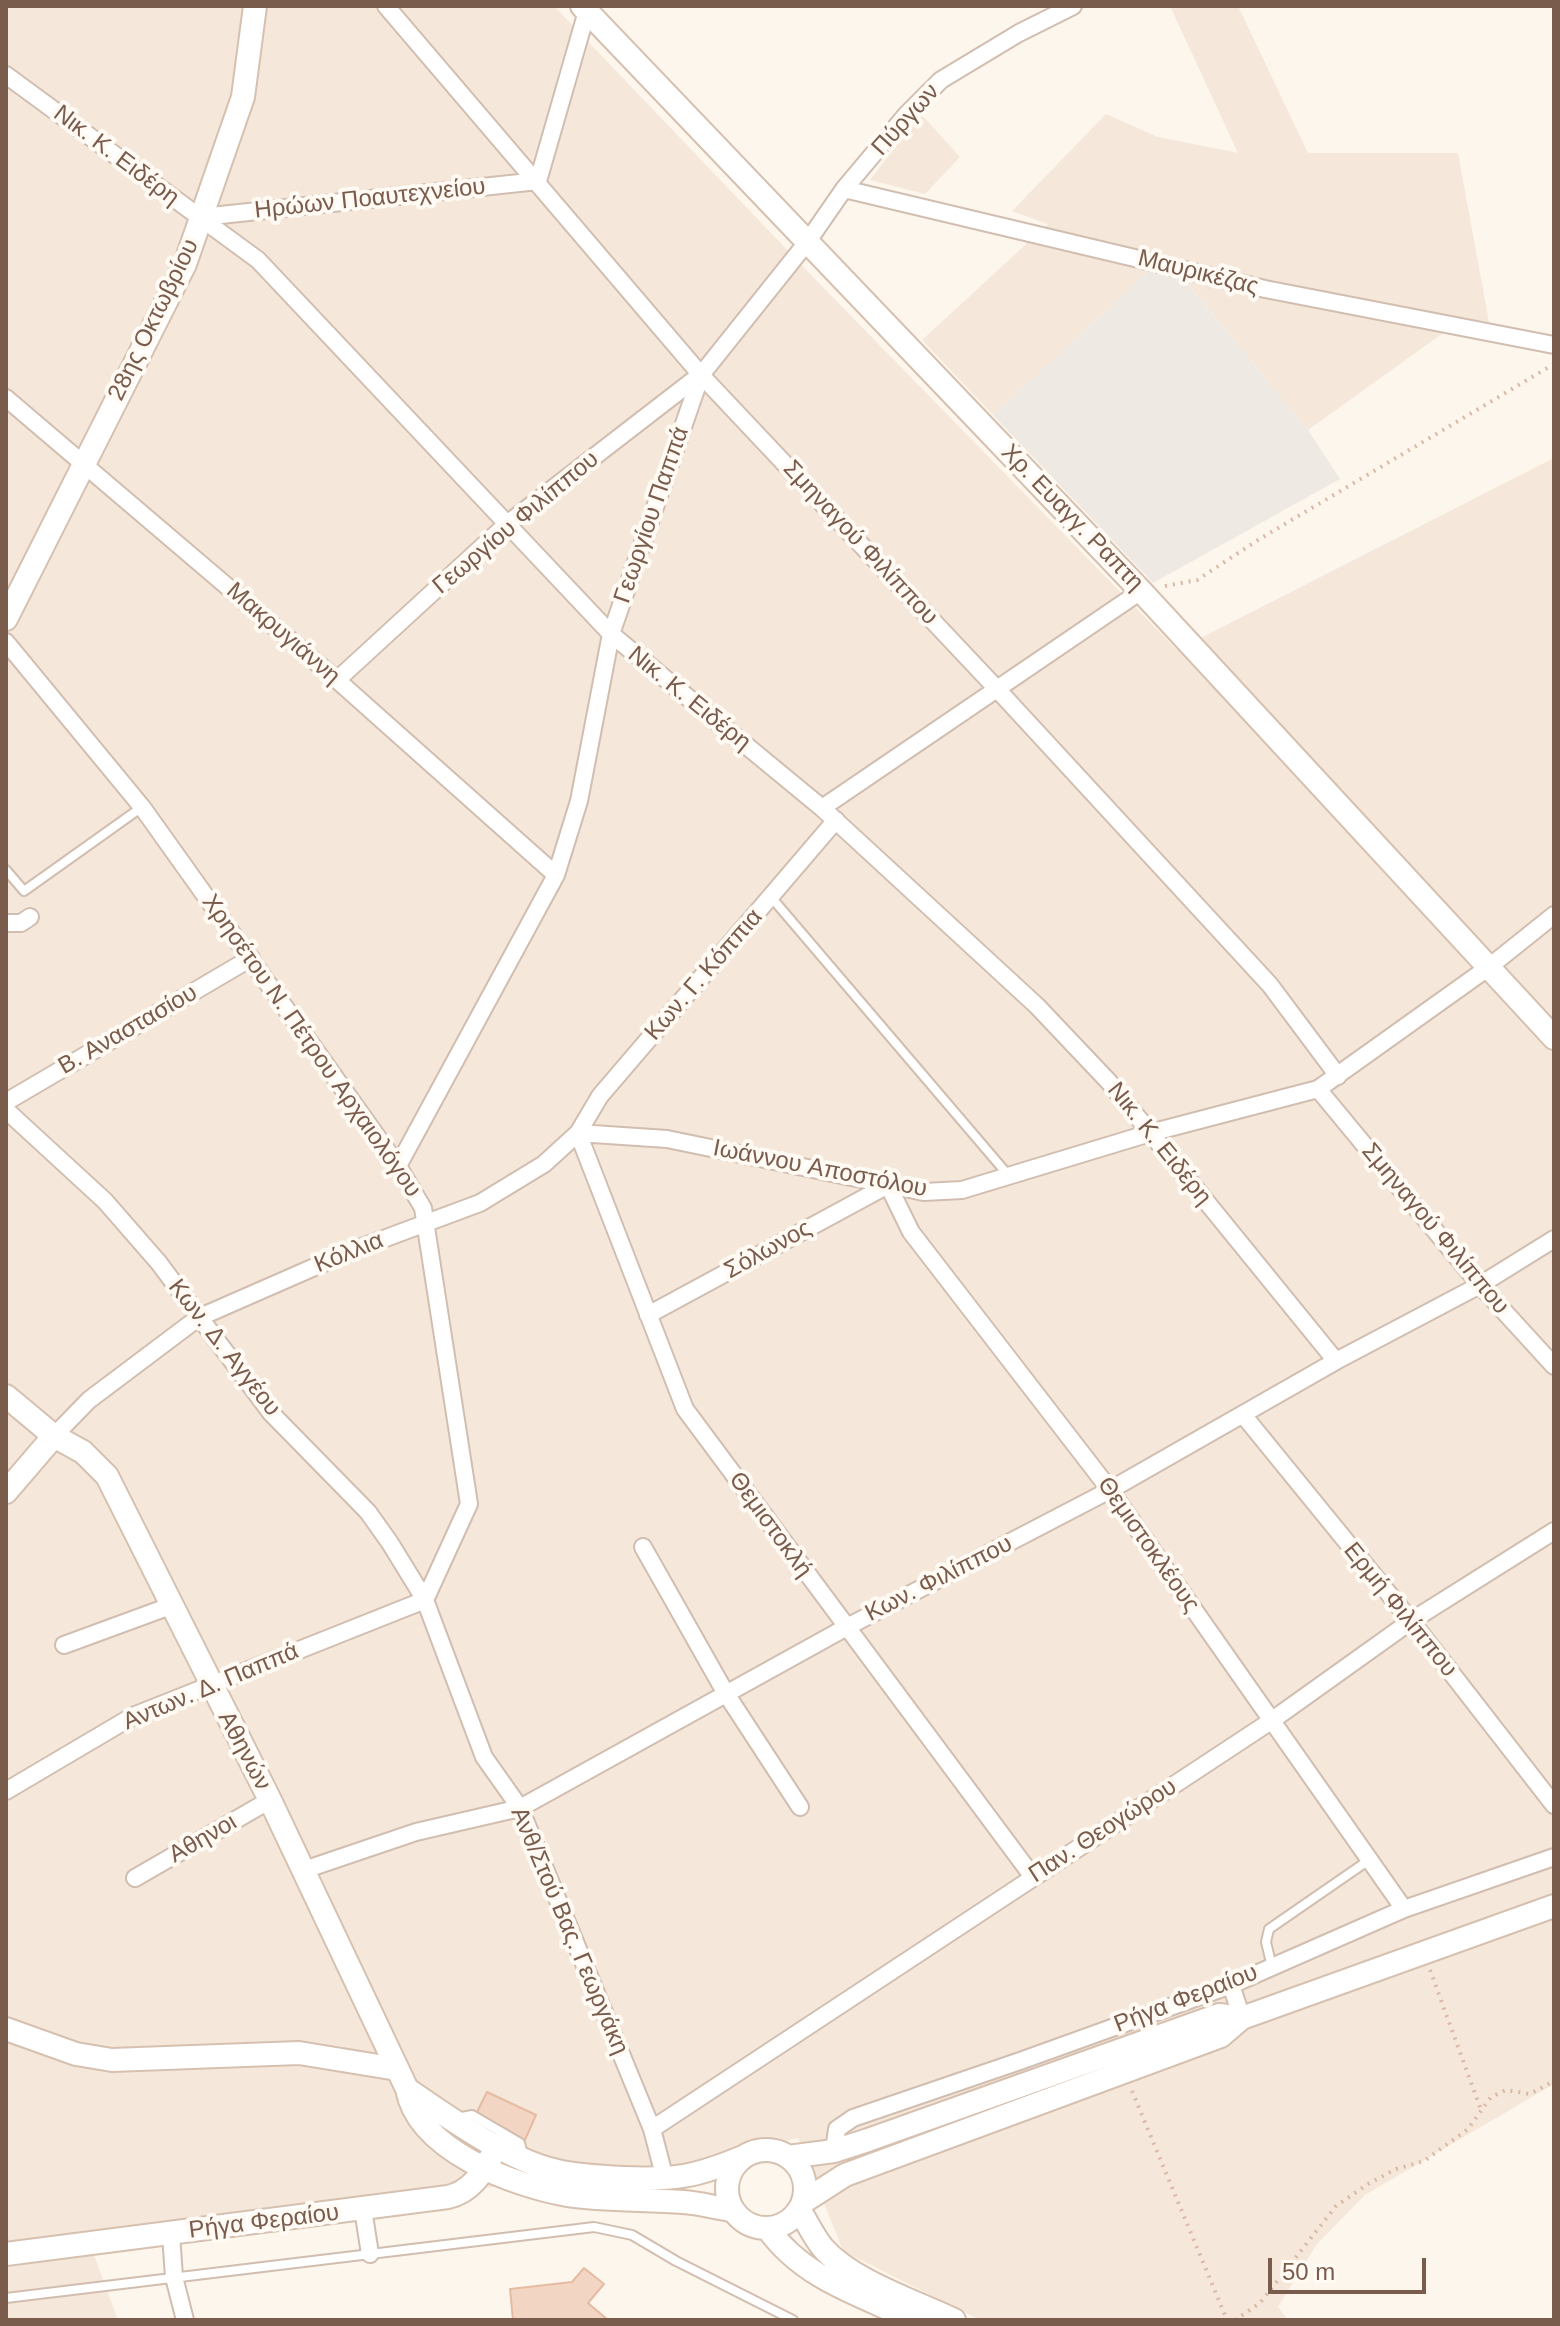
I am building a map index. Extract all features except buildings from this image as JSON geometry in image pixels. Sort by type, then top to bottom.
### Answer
[{"type":"main road","name":"28ης Οκτωβρίου","points":[[8,605],[185,264],[243,97],[255,6]]},
{"type":"main road","name":"Χρ. Ευαγγ. Ραπτη","points":[[584,9],[1141,591],[1554,1038]]},
{"type":"main road","name":"Αθηνών","points":[[6,1396],[54,1436],[83,1452],[107,1476],[304,1870],[420,2121],[443,2143],[485,2168],[522,2184],[568,2195],[686,2202],[732,2210]]},
{"type":"main road","points":[[6,1492],[54,1436]]},
{"type":"main road","name":"Ρήγα Φεραίου","points":[[802,2206],[845,2175],[1125,2074],[1221,2036],[1242,2018],[1554,1906]]},
{"type":"main road","name":"Ρήγα Φεραίου","points":[[788,2157],[834,2151],[1219,2015],[1242,2018]]},
{"type":"main road","points":[[6,2029],[76,2054],[112,2060],[299,2053],[359,2061],[402,2079],[453,2119],[525,2159],[555,2170],[590,2176],[665,2179],[696,2175],[758,2151],[774,2150],[788,2157],[800,2169],[805,2185],[802,2206],[821,2246],[861,2276],[954,2320]]},
{"type":"main road","name":"Ρήγα Φεραίου","points":[[6,2254],[456,2195],[472,2185],[498,2145]]},
{"type":"main road","points":[[743,2157],[733,2168],[726,2196],[741,2220],[754,2227],[768,2229],[782,2225],[802,2206]]},
{"type":"main road","points":[[768,2229],[781,2247],[809,2271],[914,2320]]},
{"type":"street","name":"Σμηναγού Φιλίππου","points":[[386,6],[701,375],[1270,985],[1338,1076]]},
{"type":"street","name":"Πύργων","points":[[808,241],[844,189],[907,114],[941,80],[1019,33],[1073,6]]},
{"type":"street","points":[[538,181],[584,9]]},
{"type":"street","name":"Νικ. Κ. Ειδέρη","points":[[6,75],[258,260],[611,634],[836,820],[1037,1006],[1109,1082],[1336,1361]]},
{"type":"street","name":"Ηρώων Ποαυτεχνείου","points":[[202,217],[538,181]]},
{"type":"street","name":"Μαυρικέζας","points":[[844,189],[1265,289],[1554,345]]},
{"type":"street","name":"Γεωργίου Παππά","points":[[398,1166],[556,875],[579,801],[611,634],[701,375],[808,241]]},
{"type":"street","name":"Γεωργίου Φιλίππου","points":[[337,680],[507,524],[701,375]]},
{"type":"street","name":"Μακρυγιάννη","points":[[6,398],[337,680],[556,875]]},
{"type":"street","points":[[822,808],[1141,591]]},
{"type":"street","name":"Χρησέτου Ν. Πέτρου Αρχαιολόγου","points":[[6,642],[142,807],[398,1166],[423,1208],[469,1504],[425,1600]]},
{"type":"street","name":"Κων. Γ. Κόππια","points":[[578,1133],[600,1096],[836,820]]},
{"type":"street","name":"Ιωάννου Αποστόλου","points":[[578,1133],[667,1139],[924,1192],[962,1190],[1150,1133],[1318,1089],[1489,967],[1554,915]]},
{"type":"street","points":[[6,923],[21,923],[30,917]]},
{"type":"street","name":"Β. Αναστασίου","points":[[6,1102],[251,958]]},
{"type":"street","name":"Σμηναγού Φιλίππου","points":[[1318,1089],[1480,1285],[1554,1366]]},
{"type":"street","name":"Κων. Δ. Αγγέου","points":[[6,1110],[105,1201],[159,1263],[271,1413],[368,1512],[425,1600]]},
{"type":"street","name":"Κόλλια","points":[[54,1436],[89,1400],[198,1318],[351,1251],[480,1203],[544,1164],[578,1133]]},
{"type":"street","name":"Θεμιστοκλή","points":[[578,1133],[685,1409],[1033,1877]]},
{"type":"street","name":"Σόλωνος","points":[[648,1315],[888,1185]]},
{"type":"street","name":"Θεμιστοκλέους","points":[[888,1185],[911,1232],[1110,1490],[1404,1909]]},
{"type":"street","name":"Κων. Φιλίππου","points":[[304,1870],[416,1832],[520,1808],[725,1692],[1110,1490],[1336,1361],[1480,1285],[1554,1239]]},
{"type":"street","name":"Ερμή Φιλίππου","points":[[1244,1416],[1411,1621],[1554,1805]]},
{"type":"street","name":"Παν. Θεογώρου","points":[[652,2129],[1271,1721],[1411,1621],[1554,1531]]},
{"type":"street","points":[[643,1547],[725,1692],[800,1807]]},
{"type":"street","name":"Αντων. Δ. Παππά","points":[[6,1791],[133,1716],[425,1600]]},
{"type":"street","name":"Ανθ/Στού Βας. Γεωργάκη","points":[[425,1600],[484,1757],[520,1808],[652,2129],[665,2179]]},
{"type":"street","points":[[64,1645],[173,1605]]},
{"type":"street","name":"Αθηνοι","points":[[135,1878],[270,1800]]},
{"type":"street","name":"Ρήγα Φεραίου","points":[[834,2151],[837,2129],[853,2118],[991,2072],[1231,1985],[1404,1909],[1554,1857]]},
{"type":"street","points":[[1231,1985],[1242,2018]]},
{"type":"street","points":[[363,2209],[370,2254]]},
{"type":"street","points":[[171,2234],[174,2277],[185,2320]]},
{"type":"lane","points":[[6,870],[24,891],[142,807]]},
{"type":"lane","points":[[771,897],[1010,1176]]},
{"type":"lane","points":[[1272,1967],[1266,1942],[1269,1929],[1369,1859]]},
{"type":"lane","points":[[453,2119],[472,2115],[520,2143],[525,2159]]},
{"type":"lane","points":[[6,2298],[594,2227],[632,2235],[676,2261],[793,2320]]},
{"type":"path","points":[[1141,591],[1197,580],[1258,540],[1554,364]]},
{"type":"path","points":[[1423,1953],[1481,2110]]},
{"type":"path","points":[[1125,2074],[1227,2320]]},
{"type":"path","points":[[1235,2320],[1260,2303],[1336,2206],[1382,2177],[1424,2161],[1468,2129],[1491,2097],[1506,2090],[1530,2094],[1554,2081]]},
{"type":"shaded area","points":[[6,6],[554,6],[1177,650],[1554,458],[1554,2084],[1365,2195],[1317,2244],[1278,2307],[1288,2320],[980,2320],[843,2251],[798,2138],[689,2166],[85,2231],[118,2320],[6,2320]]},
{"type":"shaded area","points":[[1170,6],[1238,6],[1308,153],[1458,153],[1489,322],[1464,318],[1308,430],[1165,256],[993,415],[922,340],[1048,224],[1012,211],[1106,114],[1158,137],[1238,153]]},
{"type":"shaded area","points":[[921,114],[960,157],[925,194],[870,180]]},
{"type":"shaded area","points":[[1152,268],[1182,277],[1308,430],[1340,479],[1153,583],[993,415]]}]
